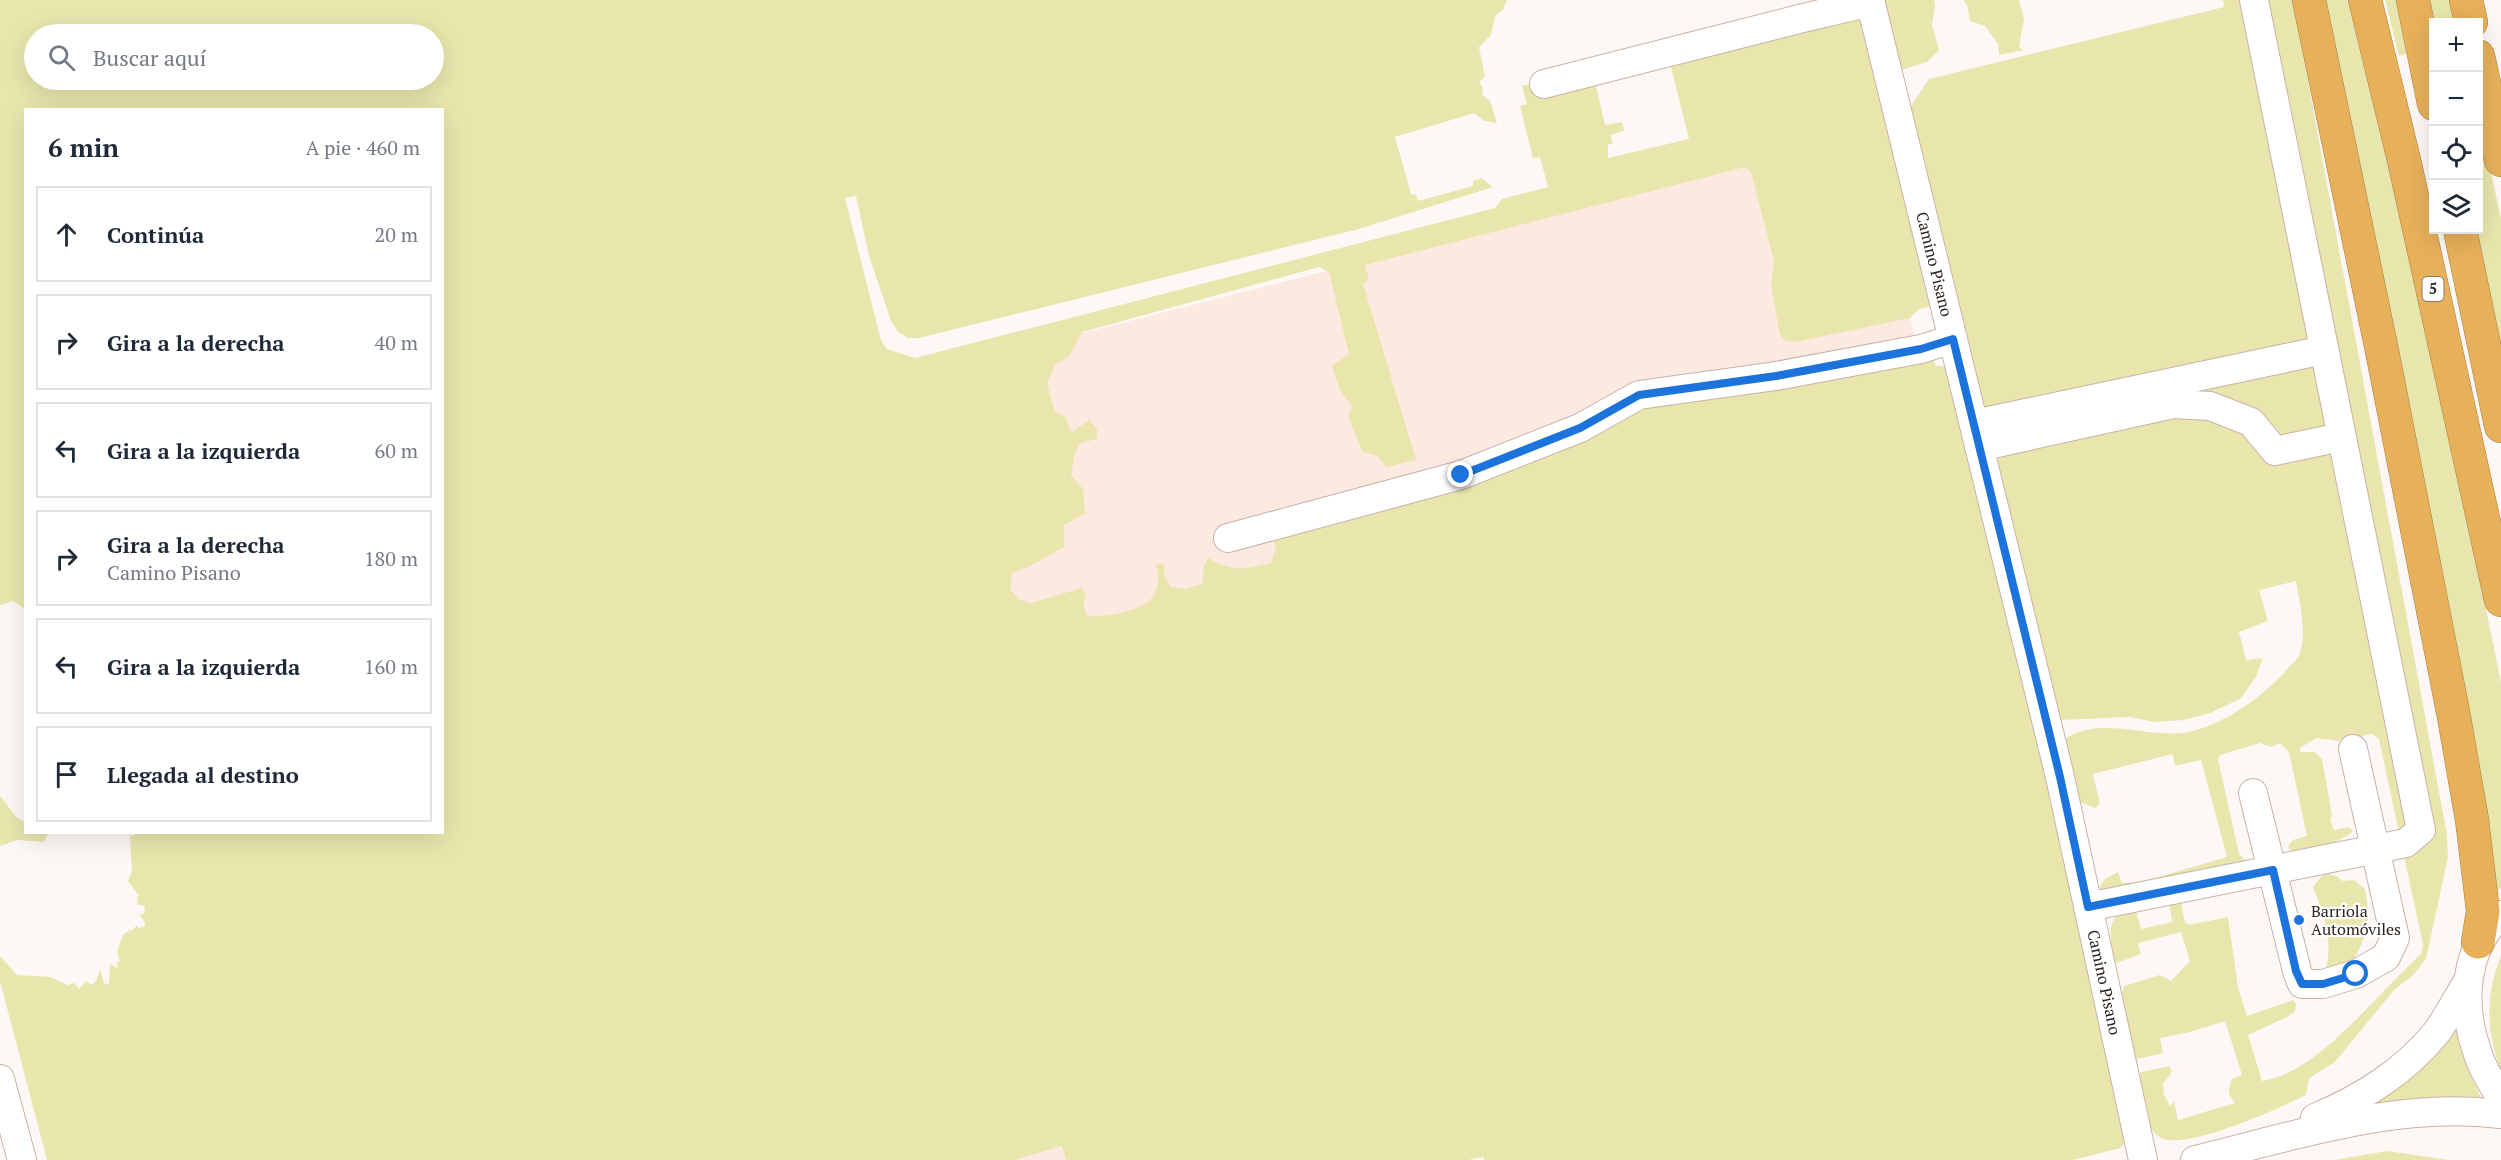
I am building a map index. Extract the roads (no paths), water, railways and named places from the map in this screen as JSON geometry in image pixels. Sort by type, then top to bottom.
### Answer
[{"type":"highway","points":[[2309,0],[2382,351],[2454,717],[2472,820],[2483,911],[2478,942]]},
{"type":"highway","name":"5","points":[[2365,0],[2404,160],[2501,600]]},
{"type":"highway","points":[[2414,0],[2429,82]]},
{"type":"highway","points":[[2466,0],[2470,18]]},
{"type":"highway","points":[[2481,72],[2501,160]]},
{"type":"highway","points":[[2461,234],[2501,426]]},
{"type":"street","points":[[2088,907],[2406,843],[2421,830],[2254,0]]},
{"type":"street","points":[[1544,84],[1871,1]]},
{"type":"street","name":"Camino Pisano","points":[[1871,1],[2060,777],[2143,1160]]},
{"type":"street","points":[[1228,538],[1461,475],[1580,428],[1639,395],[1776,376],[1921,349],[1953,339]]},
{"type":"street","points":[[1977,436],[2324,350]]},
{"type":"street","points":[[1977,436],[2173,404],[2210,406],[2251,422],[2275,451],[2342,437]]},
{"type":"street","points":[[2253,793],[2296,971],[2302,984],[2323,984],[2356,974],[2386,957],[2395,938],[2353,749]]},
{"type":"street","points":[[2501,915],[2478,942],[2468,981],[2468,1014],[2476,1048],[2501,1098]]},
{"type":"street","points":[[2252,1146],[2340,1107],[2374,1089],[2407,1064],[2437,1031],[2468,981]]},
{"type":"street","points":[[0,1079],[22,1160]]},
{"type":"street","points":[[2195,1160],[2354,1121],[2450,1112],[2501,1114]]},
{"type":"place","name":"Barriola Automóviles","points":[[2299,920]]}]
